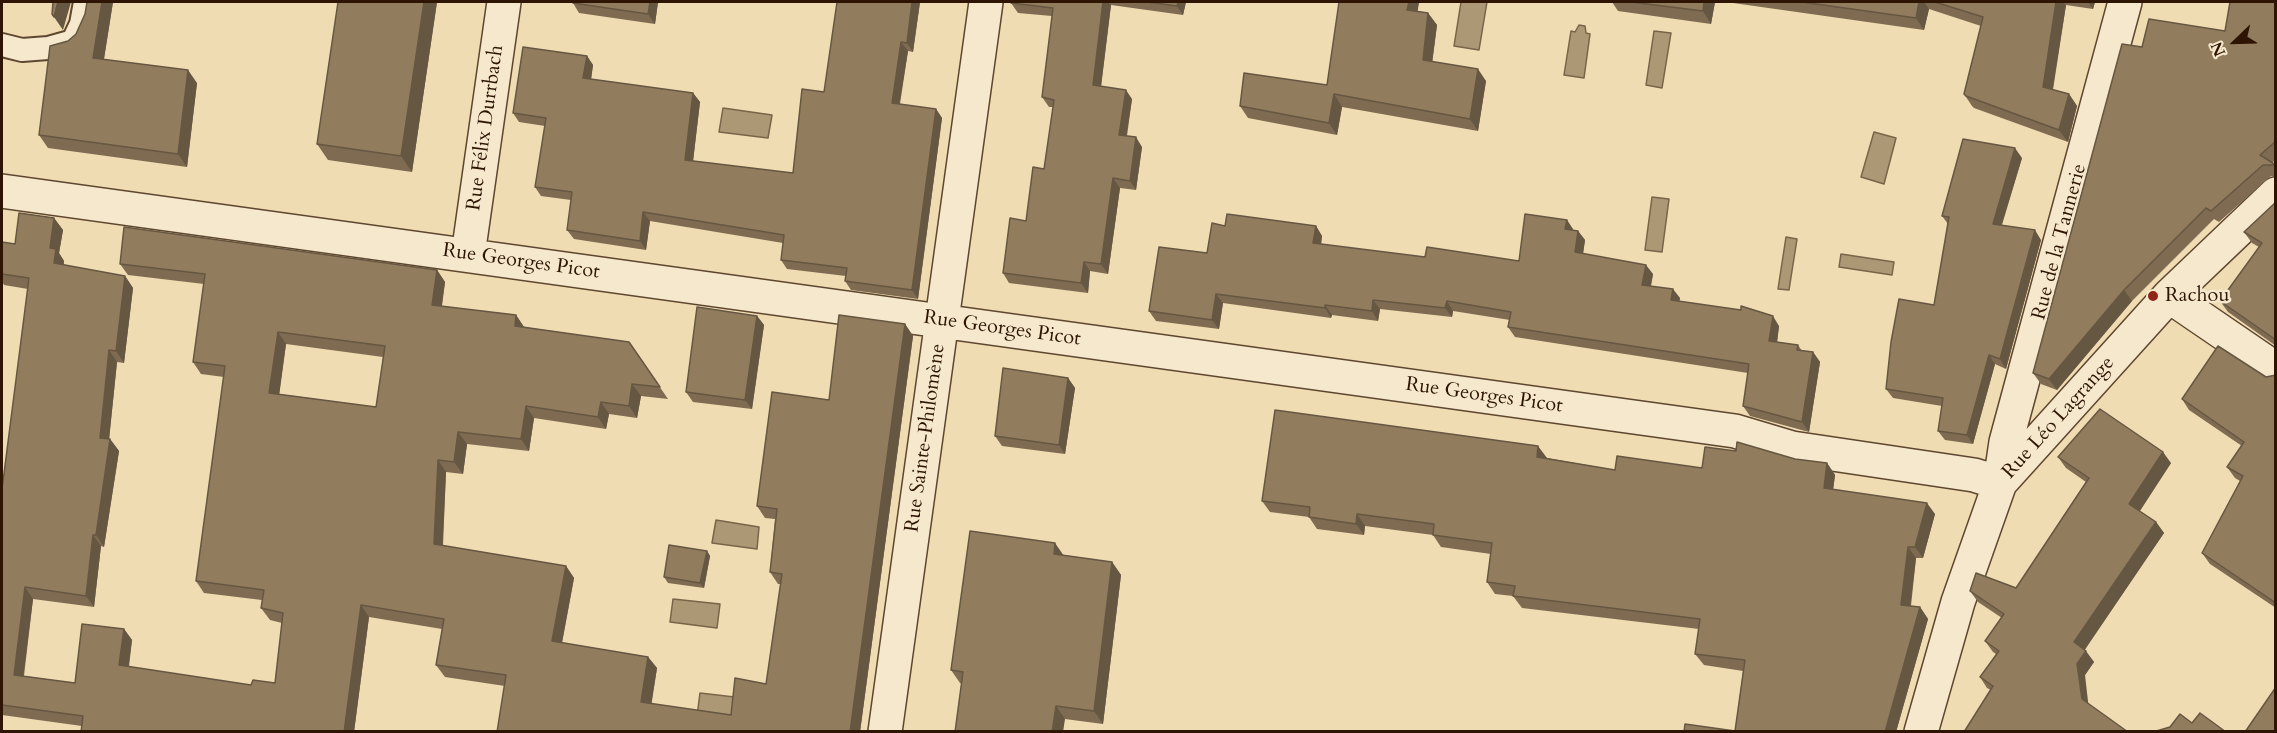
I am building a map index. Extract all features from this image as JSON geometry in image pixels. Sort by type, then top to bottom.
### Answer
[{"type":"street","name":"Rue Félix Durrbach","points":[[468,255],[504,2]]},
{"type":"street","name":"Rue Sainte-Philomène","points":[[885,732],[986,2]]},
{"type":"street","name":"Rue de la Tannerie","points":[[2000,483],[2006,442],[2125,2]]},
{"type":"street","name":"Rue Georges Picot","points":[[2,190],[1735,431],[1792,448],[1974,475],[2000,483]]},
{"type":"street","name":"Rue Léo Lagrange","points":[[1921,732],[1958,602],[2000,483],[2169,296],[2276,194]]},
{"type":"street","points":[[2169,296],[2276,369]]},
{"type":"lane","points":[[2,45],[22,50],[48,48],[73,41],[81,24],[85,2]]},
{"type":"shaded area","points":[[1461,2],[1487,2],[1479,50],[1454,46]]},
{"type":"shaded area","points":[[1579,25],[1585,26],[1586,33],[1590,34],[1584,78],[1564,75],[1571,31],[1575,32]]},
{"type":"shaded area","points":[[1654,31],[1671,33],[1662,88],[1646,85]]},
{"type":"shaded area","points":[[723,108],[772,115],[768,138],[719,132]]},
{"type":"shaded area","points":[[1874,132],[1896,138],[1884,184],[1861,177]]},
{"type":"shaded area","points":[[1652,197],[1669,199],[1662,252],[1645,250]]},
{"type":"shaded area","points":[[1786,237],[1797,239],[1789,290],[1778,289]]},
{"type":"shaded area","points":[[1841,254],[1894,262],[1892,275],[1839,267]]},
{"type":"shaded area","points":[[716,520],[759,527],[757,549],[712,543]]},
{"type":"shaded area","points":[[673,599],[720,604],[717,628],[670,622]]},
{"type":"shaded area","points":[[700,693],[743,698],[740,721],[697,716]]},
{"type":"building","points":[[53,2],[58,2],[54,17],[52,14]]},
{"type":"building","points":[[87,2],[102,2],[93,58],[188,70],[178,154],[39,135],[50,46],[68,41],[76,34],[85,14]]},
{"type":"building","points":[[338,2],[424,2],[401,156],[317,144]]},
{"type":"building","points":[[573,2],[650,2],[648,14]]},
{"type":"building","points":[[837,2],[912,2],[907,43],[901,42],[892,103],[936,109],[912,290],[845,281],[847,268],[781,260],[784,235],[643,212],[640,241],[567,230],[572,192],[535,187],[546,118],[513,113],[523,47],[587,56],[583,78],[693,93],[685,160],[793,173],[802,89],[824,92]]},
{"type":"building","points":[[1012,2],[1103,2],[1093,85],[1126,90],[1119,135],[1136,137],[1130,181],[1113,178],[1101,264],[1084,262],[1081,283],[1003,273],[1010,218],[1026,221],[1033,167],[1044,169],[1054,100],[1042,97],[1053,8]]},
{"type":"building","points":[[1147,2],[1178,2],[1177,6]]},
{"type":"building","points":[[1339,2],[1409,2],[1407,10],[1428,13],[1423,60],[1478,69],[1470,119],[1334,94],[1329,123],[1240,106],[1244,73],[1327,85]]},
{"type":"building","points":[[1631,2],[1704,2],[1703,11]]},
{"type":"building","points":[[1802,2],[1919,2],[1916,18]]},
{"type":"building","points":[[1935,2],[2056,2],[2043,87],[2069,94],[2059,130],[1964,94],[1983,17]]},
{"type":"building","points":[[2230,2],[2276,2],[2276,141],[2260,155],[2276,166],[2263,165],[2211,211],[2206,208],[2124,290],[2049,379],[2033,373],[2122,44],[2142,47],[2149,19],[2225,31]]},
{"type":"building","points":[[1963,139],[2015,148],[1993,224],[2035,230],[2000,359],[1989,355],[1967,435],[1938,431],[1943,398],[1886,389],[1899,299],[1934,305],[1949,217],[1942,216]]},
{"type":"building","points":[[2276,202],[2276,340],[2220,301],[2262,243],[2244,232]]},
{"type":"building","points":[[19,213],[54,218],[50,248],[56,249],[54,263],[125,276],[116,351],[109,350],[100,438],[110,439],[96,535],[93,535],[86,596],[25,587],[14,675],[75,683],[82,624],[124,629],[119,665],[251,685],[253,680],[275,683],[283,613],[261,608],[264,590],[196,581],[225,366],[193,362],[205,274],[120,264],[124,227],[437,270],[432,305],[516,315],[515,326],[629,342],[660,387],[632,384],[629,406],[601,402],[598,417],[526,406],[521,439],[458,432],[454,462],[438,460],[434,544],[566,566],[552,641],[648,657],[641,702],[731,715],[735,678],[766,684],[782,574],[770,572],[777,509],[757,506],[772,392],[829,400],[839,315],[905,324],[850,732],[497,732],[506,675],[436,665],[444,619],[361,605],[344,732],[81,732],[83,716],[2,705],[2,489],[29,278],[2,274],[2,242],[15,244]],"holes":[[[278,332],[385,346],[376,407],[269,393]]]},
{"type":"building","points":[[1227,214],[1316,226],[1313,243],[1425,257],[1427,247],[1519,261],[1525,214],[1567,220],[1565,229],[1578,231],[1575,252],[1646,265],[1642,285],[1673,289],[1671,300],[1741,310],[1741,306],[1773,316],[1769,341],[1798,345],[1797,350],[1813,352],[1802,422],[1743,406],[1749,364],[1508,327],[1511,312],[1447,301],[1445,308],[1373,300],[1372,311],[1325,305],[1325,308],[1216,294],[1212,320],[1149,311],[1159,247],[1207,253],[1212,223],[1225,226]]},
{"type":"building","points":[[697,307],[757,316],[745,400],[686,392]]},
{"type":"building","points":[[2218,346],[2266,377],[2276,375],[2276,603],[2202,553],[2243,476],[2227,467],[2244,442],[2182,399]]},
{"type":"building","points":[[1003,368],[1068,378],[1059,445],[995,436]]},
{"type":"building","points":[[2100,409],[2163,452],[2129,504],[2156,522],[2074,642],[2086,651],[2077,664],[2082,699],[2128,732],[1964,732],[1993,686],[1980,677],[1999,651],[1985,641],[2004,614],[1970,591],[1976,573],[2016,588],[2089,478],[2058,457]]},
{"type":"building","points":[[1275,410],[1538,446],[1537,457],[1615,470],[1617,456],[1702,468],[1705,447],[1736,451],[1737,442],[1795,459],[1827,463],[1824,488],[1927,503],[1915,547],[1908,547],[1901,605],[1920,607],[1885,732],[1684,732],[1685,724],[1735,731],[1745,660],[1695,654],[1700,619],[1513,596],[1515,586],[1487,582],[1492,543],[1433,535],[1434,524],[1357,514],[1356,524],[1309,517],[1310,507],[1262,501]]},
{"type":"building","points":[[970,531],[1055,543],[1054,554],[1112,562],[1094,711],[1056,706],[1052,732],[955,732],[963,672],[951,670]]},
{"type":"building","points":[[669,545],[707,551],[700,583],[664,577]]},
{"type":"building","points":[[2276,687],[2276,732],[2245,732]]},
{"type":"building","points":[[2200,713],[2226,732],[2153,732],[2170,727],[2180,714],[2192,723]]},
{"type":"place","name":"Rachou","points":[[2153,296]]}]
